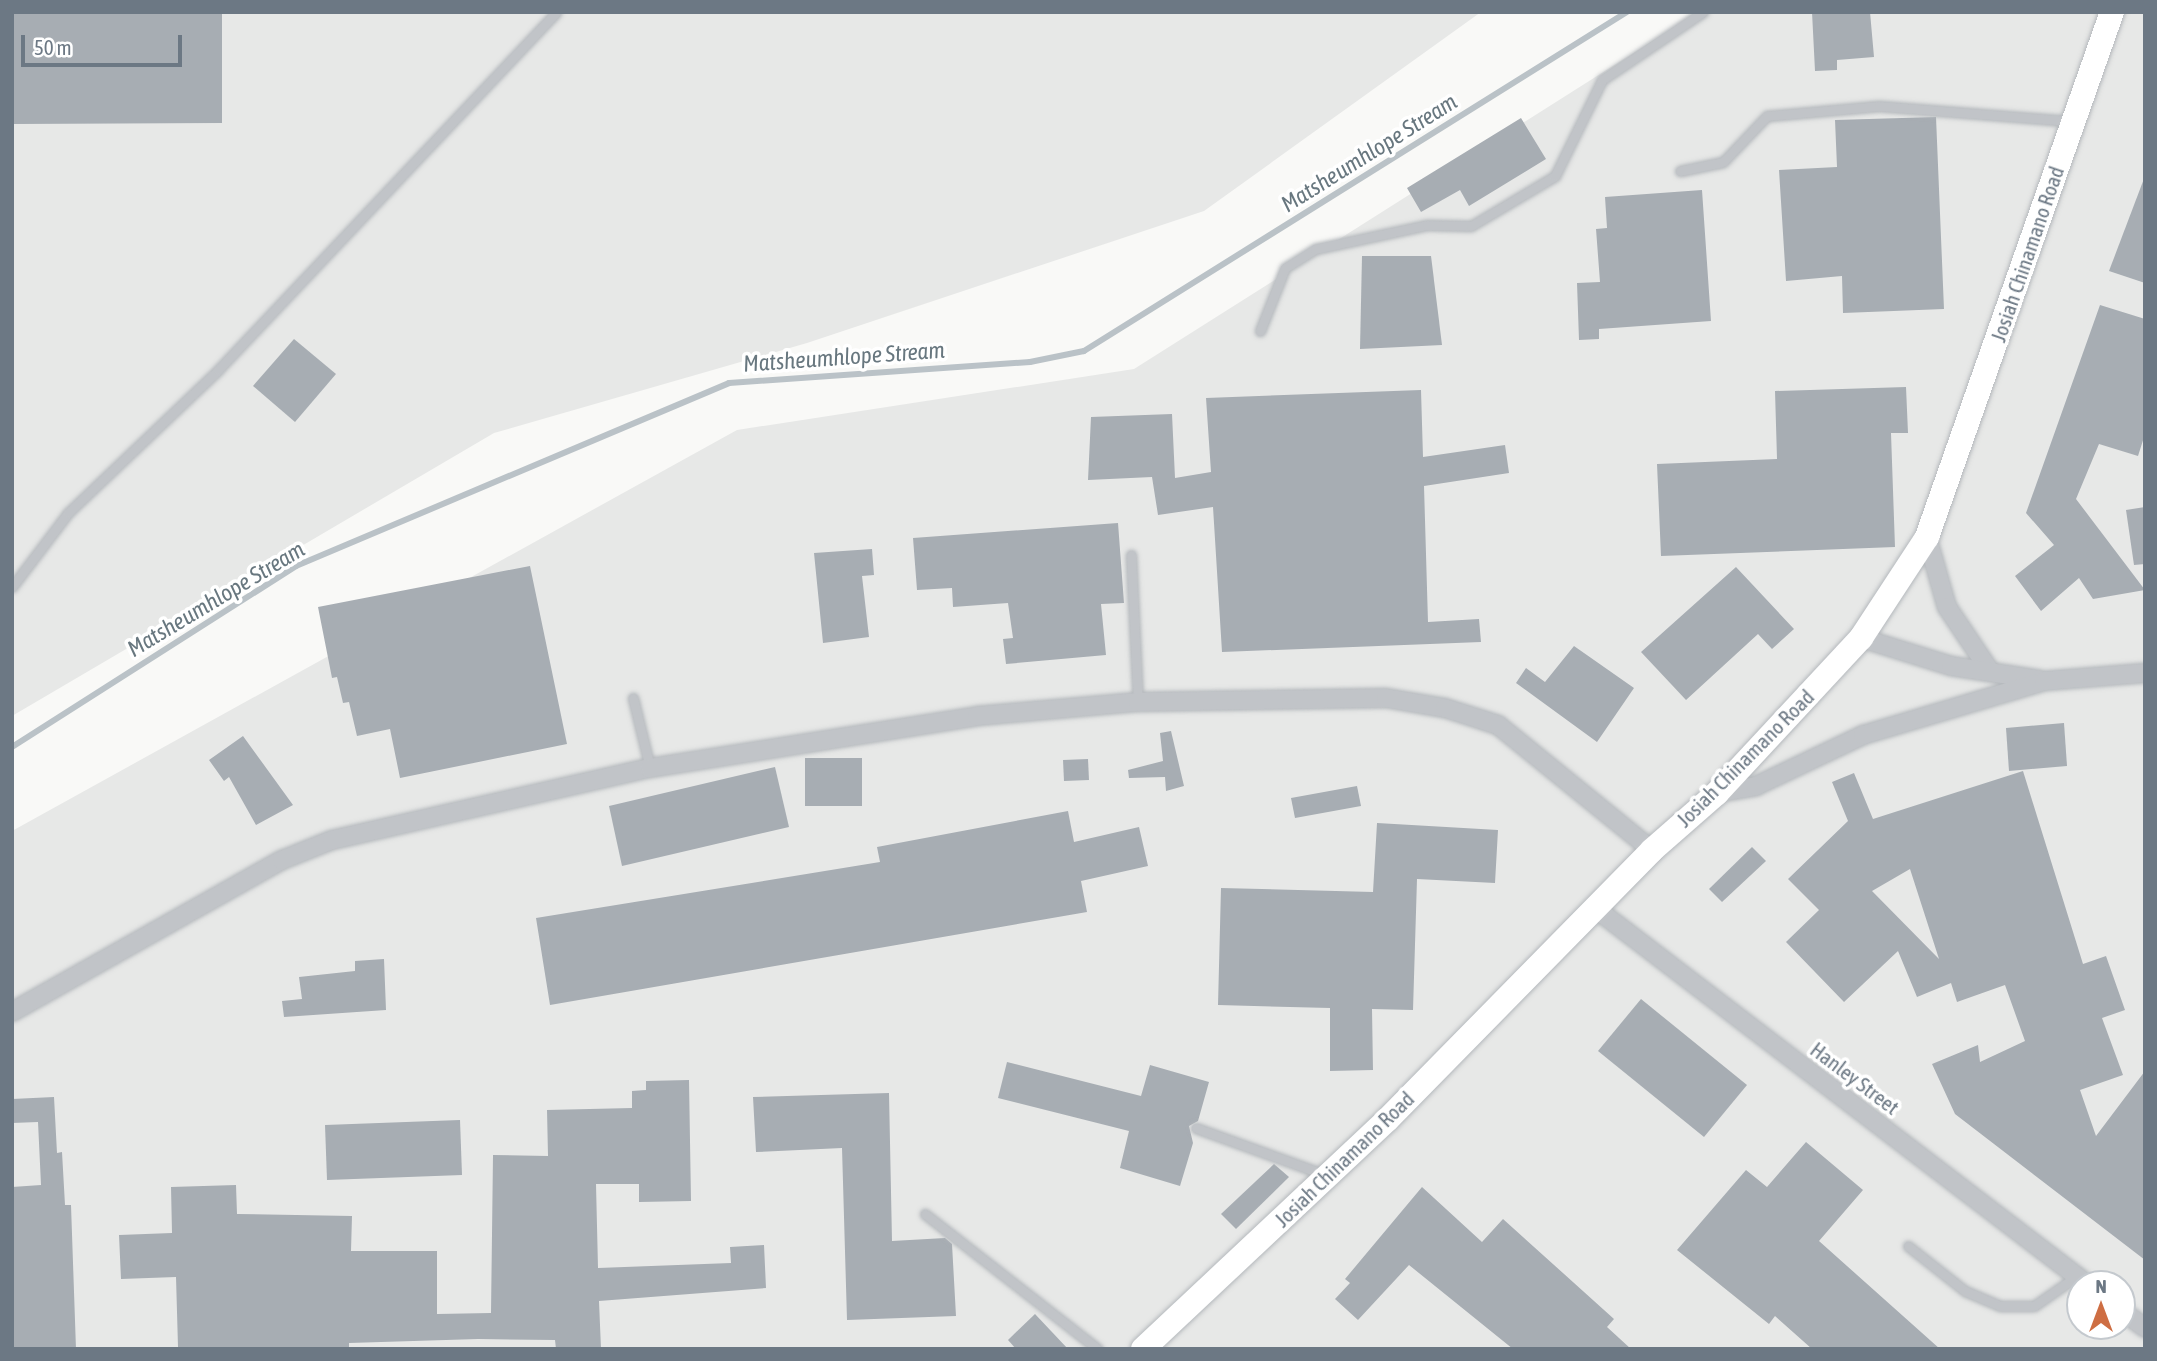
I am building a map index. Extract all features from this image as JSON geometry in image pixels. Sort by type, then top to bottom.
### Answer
[{"type":"street","name":"Josiah Chinamano Road","points":[[1143,1349],[1328,1175],[1652,850],[1717,793],[1861,638],[1927,537],[2112,12]]},
{"type":"street","points":[[1927,537],[1947,607],[1990,671]]},
{"type":"street","points":[[1861,638],[1904,654],[2044,681]]},
{"type":"street","points":[[1717,793],[1756,786],[1863,735],[2044,681],[2145,673]]},
{"type":"street","points":[[12,1012],[282,860],[332,840],[650,768],[977,716],[1139,702],[1386,698],[1445,708],[1498,726],[1652,850]]},
{"type":"street","name":"Hanley Street","points":[[1595,908],[2069,1270]]},
{"type":"lane","points":[[12,587],[68,513],[218,370],[556,12]]},
{"type":"lane","points":[[1260,331],[1284,268],[1315,248],[1427,225],[1471,226],[1555,176],[1602,80],[1703,12]]},
{"type":"lane","points":[[1679,171],[1723,162],[1767,116],[1879,106],[2073,121]]},
{"type":"lane","points":[[1131,555],[1139,702]]},
{"type":"lane","points":[[634,698],[650,768]]},
{"type":"lane","points":[[1196,1128],[1328,1175]]},
{"type":"lane","points":[[925,1214],[1098,1349]]},
{"type":"lane","points":[[1908,1246],[1965,1291],[2000,1306],[2034,1306],[2066,1289]]},
{"type":"shaded area","points":[[12,12],[1481,12],[1204,211],[807,343],[494,433],[12,716]]},
{"type":"shaded area","points":[[1698,12],[2145,12],[2145,1349],[12,1349],[12,831],[737,430],[1134,369]]},
{"type":"building","points":[[14,12],[222,12],[222,123],[14,124]]},
{"type":"building","points":[[1812,12],[1870,12],[1874,57],[1837,60],[1837,70],[1815,71]]},
{"type":"building","points":[[1936,117],[1944,309],[1843,313],[1842,276],[1786,281],[1779,170],[1837,167],[1835,120]]},
{"type":"building","points":[[1521,118],[1546,159],[1469,206],[1460,190],[1421,212],[1407,188]]},
{"type":"building","points":[[2145,176],[2145,283],[2109,271]]},
{"type":"building","points":[[1702,190],[1711,321],[1599,329],[1599,339],[1579,340],[1577,283],[1600,282],[1596,229],[1607,228],[1605,197]]},
{"type":"building","points":[[1362,256],[1431,256],[1442,345],[1360,349]]},
{"type":"building","points":[[2100,305],[2145,319],[2145,434],[2138,456],[2099,444],[2076,499],[2145,590],[2093,599],[2079,578],[2041,611],[2015,576],[2054,545],[2026,513]]},
{"type":"building","points":[[294,339],[336,374],[295,422],[253,386]]},
{"type":"building","points":[[1906,387],[1908,433],[1891,433],[1895,547],[1661,556],[1657,464],[1777,459],[1775,391]]},
{"type":"building","points":[[1421,390],[1423,457],[1505,445],[1509,473],[1424,486],[1428,622],[1479,619],[1481,642],[1222,652],[1213,507],[1158,515],[1152,477],[1088,480],[1091,417],[1172,414],[1175,478],[1211,472],[1206,398]]},
{"type":"building","points":[[2145,507],[2145,564],[2134,565],[2126,510]]},
{"type":"building","points":[[1118,523],[1124,603],[1101,604],[1106,655],[1006,664],[1003,639],[1013,638],[1008,603],[953,607],[952,588],[917,590],[913,538]]},
{"type":"building","points":[[872,549],[874,575],[862,576],[869,637],[823,643],[814,553]]},
{"type":"building","points":[[530,566],[567,744],[400,778],[390,729],[357,736],[349,702],[343,703],[337,677],[332,678],[318,607]]},
{"type":"building","points":[[1736,567],[1794,629],[1772,649],[1758,634],[1686,700],[1641,652]]},
{"type":"building","points":[[1574,646],[1634,688],[1597,742],[1516,683],[1526,668],[1545,682]]},
{"type":"building","points":[[2064,723],[2067,766],[2009,771],[2006,728]]},
{"type":"building","points":[[1171,731],[1184,786],[1166,791],[1165,777],[1129,778],[1128,770],[1163,761],[1160,733]]},
{"type":"building","points":[[243,736],[293,805],[256,825],[229,777],[224,781],[209,760]]},
{"type":"building","points":[[805,758],[862,758],[862,806],[805,806]]},
{"type":"building","points":[[1088,759],[1089,780],[1064,781],[1063,760]]},
{"type":"building","points":[[775,767],[789,827],[622,866],[609,806]]},
{"type":"building","points":[[2023,771],[2083,964],[2106,956],[2125,1010],[2102,1018],[2123,1075],[2080,1090],[2096,1136],[2145,1071],[2145,1260],[1955,1114],[1932,1064],[1978,1045],[1980,1062],[2025,1041],[2005,985],[1957,1002],[1951,983],[1917,997],[1898,951],[1844,1002],[1786,942],[1819,910],[1788,879],[1848,821],[1832,782],[1854,773],[1873,819]],"holes":[[[1910,869],[1939,959],[1872,891]]]},
{"type":"building","points":[[1357,786],[1361,806],[1295,818],[1291,798]]},
{"type":"building","points":[[1068,811],[1074,842],[1139,827],[1148,866],[1081,881],[1087,912],[550,1005],[536,918],[880,862],[877,847]]},
{"type":"building","points":[[1377,823],[1498,830],[1495,883],[1417,879],[1413,1010],[1372,1009],[1373,1070],[1330,1071],[1330,1008],[1218,1005],[1221,888],[1373,892]]},
{"type":"building","points":[[1752,847],[1766,861],[1722,902],[1709,889]]},
{"type":"building","points":[[384,959],[386,1010],[284,1017],[282,1001],[302,999],[299,977],[355,971],[355,961]]},
{"type":"building","points":[[1641,999],[1747,1085],[1704,1137],[1598,1051]]},
{"type":"building","points":[[1007,1062],[1141,1096],[1150,1065],[1209,1082],[1198,1121],[1189,1126],[1193,1143],[1180,1186],[1120,1168],[1129,1131],[998,1098]]},
{"type":"building","points":[[689,1080],[691,1201],[639,1202],[639,1184],[596,1184],[598,1268],[731,1263],[730,1247],[764,1245],[766,1288],[599,1301],[601,1349],[556,1349],[555,1340],[478,1339],[349,1343],[349,1349],[178,1347],[176,1277],[121,1279],[119,1235],[172,1233],[171,1187],[236,1185],[237,1214],[352,1216],[351,1251],[437,1251],[437,1314],[491,1313],[493,1155],[548,1156],[547,1110],[632,1108],[632,1091],[646,1090],[646,1081]]},
{"type":"building","points":[[889,1093],[892,1241],[945,1238],[952,1244],[956,1316],[847,1320],[842,1148],[756,1152],[753,1097]]},
{"type":"building","points":[[54,1097],[57,1153],[62,1152],[65,1205],[71,1205],[76,1349],[12,1348],[12,1187],[41,1185],[38,1122],[12,1123],[12,1099]]},
{"type":"building","points":[[460,1120],[462,1175],[327,1180],[325,1125]]},
{"type":"building","points":[[1806,1142],[1863,1190],[1819,1241],[1940,1349],[1812,1349],[1775,1316],[1769,1324],[1677,1250],[1746,1170],[1767,1187]]},
{"type":"building","points":[[1274,1164],[1289,1177],[1236,1229],[1221,1214]]},
{"type":"building","points":[[1422,1187],[1482,1242],[1503,1219],[1614,1319],[1607,1327],[1631,1349],[1513,1349],[1409,1265],[1358,1320],[1335,1299],[1350,1283],[1345,1279]]},
{"type":"building","points":[[1035,1314],[1068,1349],[1016,1349],[1008,1340]]},
{"type":"waterway","name":"Matsheumhlope Stream","points":[[12,747],[296,566],[729,383],[1030,362],[1084,351],[1627,12]]}]
